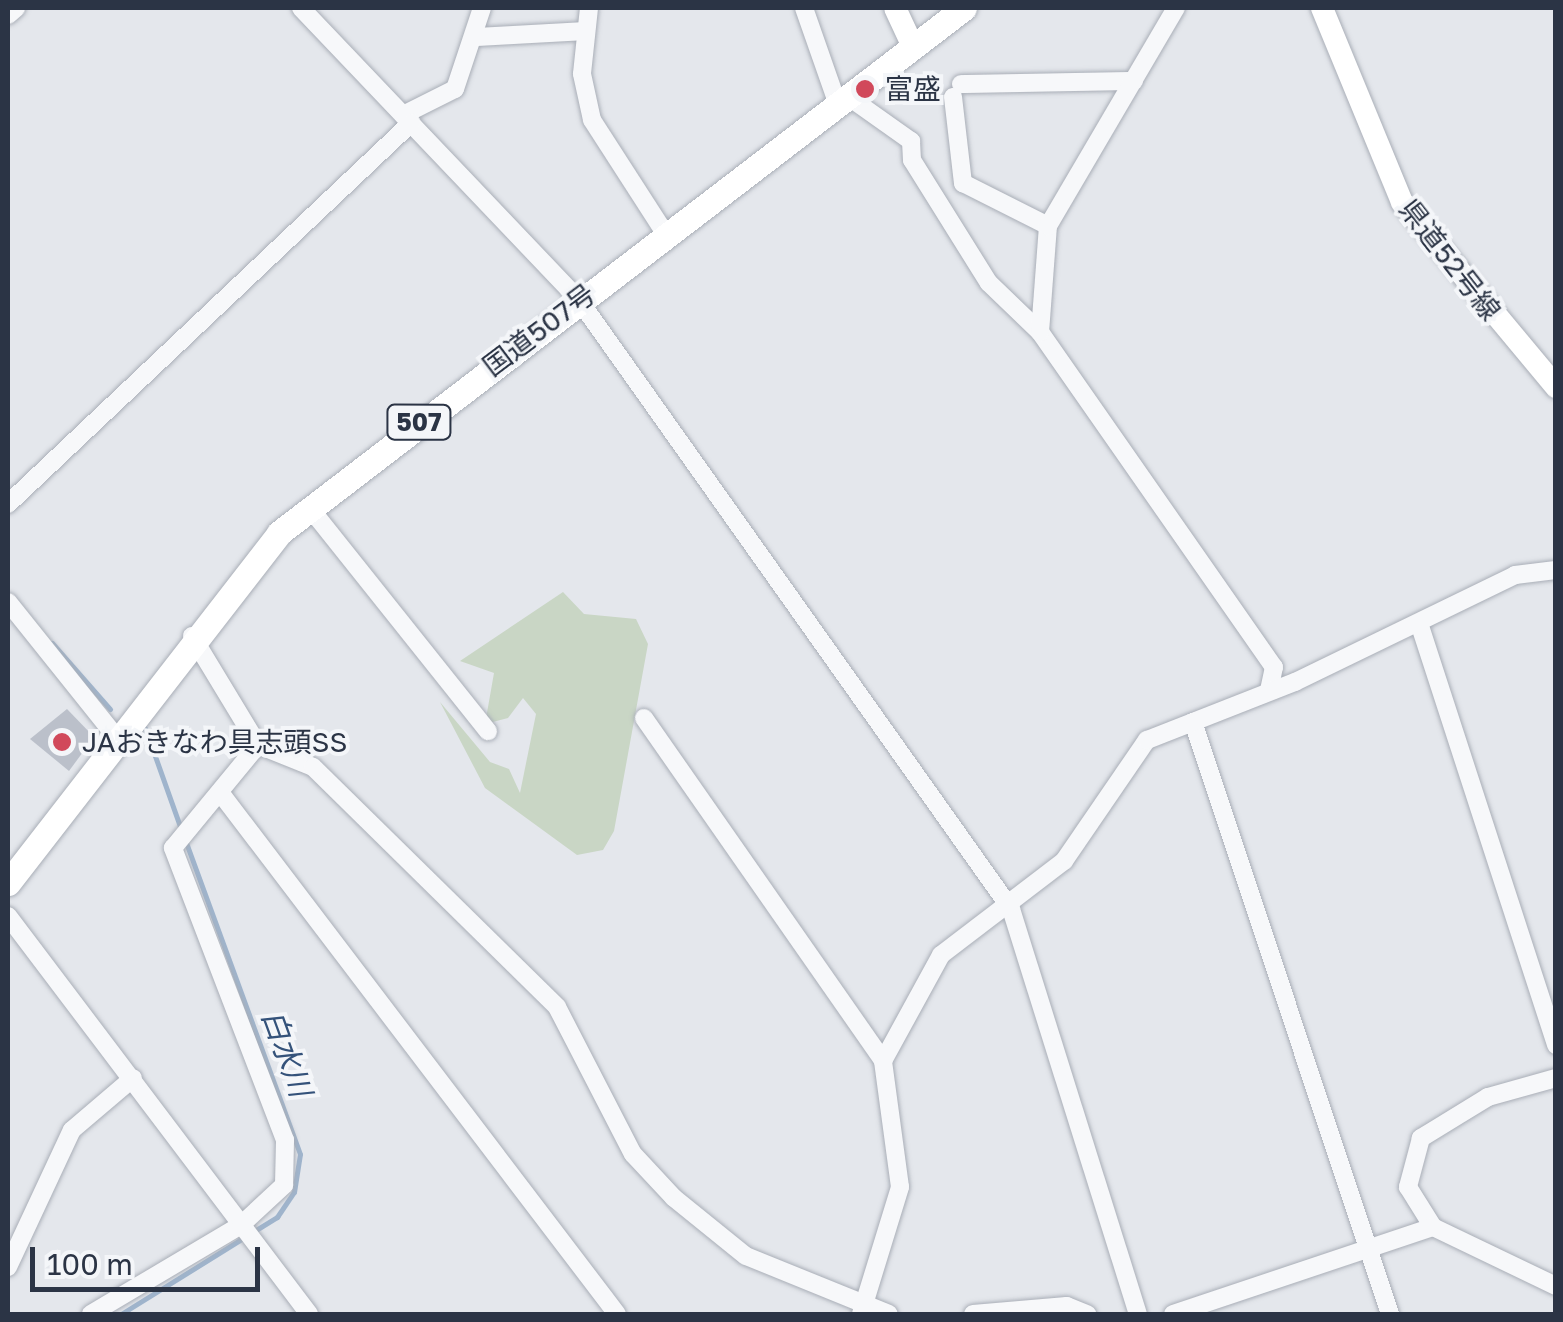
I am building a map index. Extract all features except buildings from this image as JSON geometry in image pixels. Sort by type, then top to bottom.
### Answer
[{"type":"highway","name":"国道507号","points":[[8,880],[192,636],[309,507],[961,8]]},
{"type":"main road","points":[[896,8],[912,44]]},
{"type":"main road","name":"県道52号線","points":[[1322,8],[1402,202],[1556,387]]},
{"type":"street","points":[[8,15],[16,8]]},
{"type":"street","points":[[301,8],[579,300],[1011,909],[1138,1314]]},
{"type":"street","points":[[8,504],[407,118],[444,101],[477,38],[482,8]]},
{"type":"street","points":[[589,8],[586,31],[592,120],[666,235]]},
{"type":"street","points":[[804,8],[842,99],[899,126],[940,207],[990,283],[1040,332],[1274,666],[1269,692]]},
{"type":"street","points":[[1040,332],[1048,226],[1176,8]]},
{"type":"street","points":[[477,38],[586,31]]},
{"type":"street","points":[[940,207],[963,184],[957,91],[1134,81]]},
{"type":"street","points":[[963,184],[1048,226]]},
{"type":"street","points":[[309,507],[488,730]]},
{"type":"street","points":[[883,1061],[942,955],[1011,909],[1064,860],[1148,740],[1269,692],[1515,575],[1556,570]]},
{"type":"street","points":[[8,602],[117,738]]},
{"type":"street","points":[[1419,623],[1556,1044]]},
{"type":"street","points":[[192,636],[258,745],[313,767],[401,863],[492,934],[557,1007],[623,1138],[674,1198],[746,1256],[861,1310],[889,1314]]},
{"type":"street","points":[[644,718],[883,1061],[900,1186],[861,1310]]},
{"type":"street","points":[[1193,722],[1390,1314]]},
{"type":"street","points":[[91,1314],[241,1225],[284,1184],[285,1140],[174,848],[222,795],[258,745]]},
{"type":"street","points":[[222,795],[617,1314]]},
{"type":"street","points":[[8,916],[309,1314]]},
{"type":"street","points":[[8,1268],[72,1130],[132,1078]]},
{"type":"street","points":[[1556,1078],[1488,1097],[1422,1138],[1408,1187],[1433,1228],[1556,1286]]},
{"type":"street","points":[[1173,1314],[1433,1228]]},
{"type":"street","points":[[973,1314],[1043,1310],[1087,1314]]},
{"type":"green space","points":[[563,592],[584,614],[636,619],[648,644],[614,831],[603,850],[577,855],[485,788],[440,702],[490,762],[509,769],[520,793],[536,714],[523,698],[508,718],[485,724],[494,673],[460,661]]},
{"type":"waterway","name":"白水川","points":[[52,643],[110,709]]},
{"type":"waterway","name":"白水川","points":[[145,728],[181,829]]},
{"type":"waterway","name":"白水川","points":[[121,1314],[277,1217],[294,1192],[300,1154],[185,840]]},
{"type":"place","name":"富盛","points":[[865,89]]},
{"type":"place","name":"JAおきなわ具志頭SS","points":[[62,742]]}]
